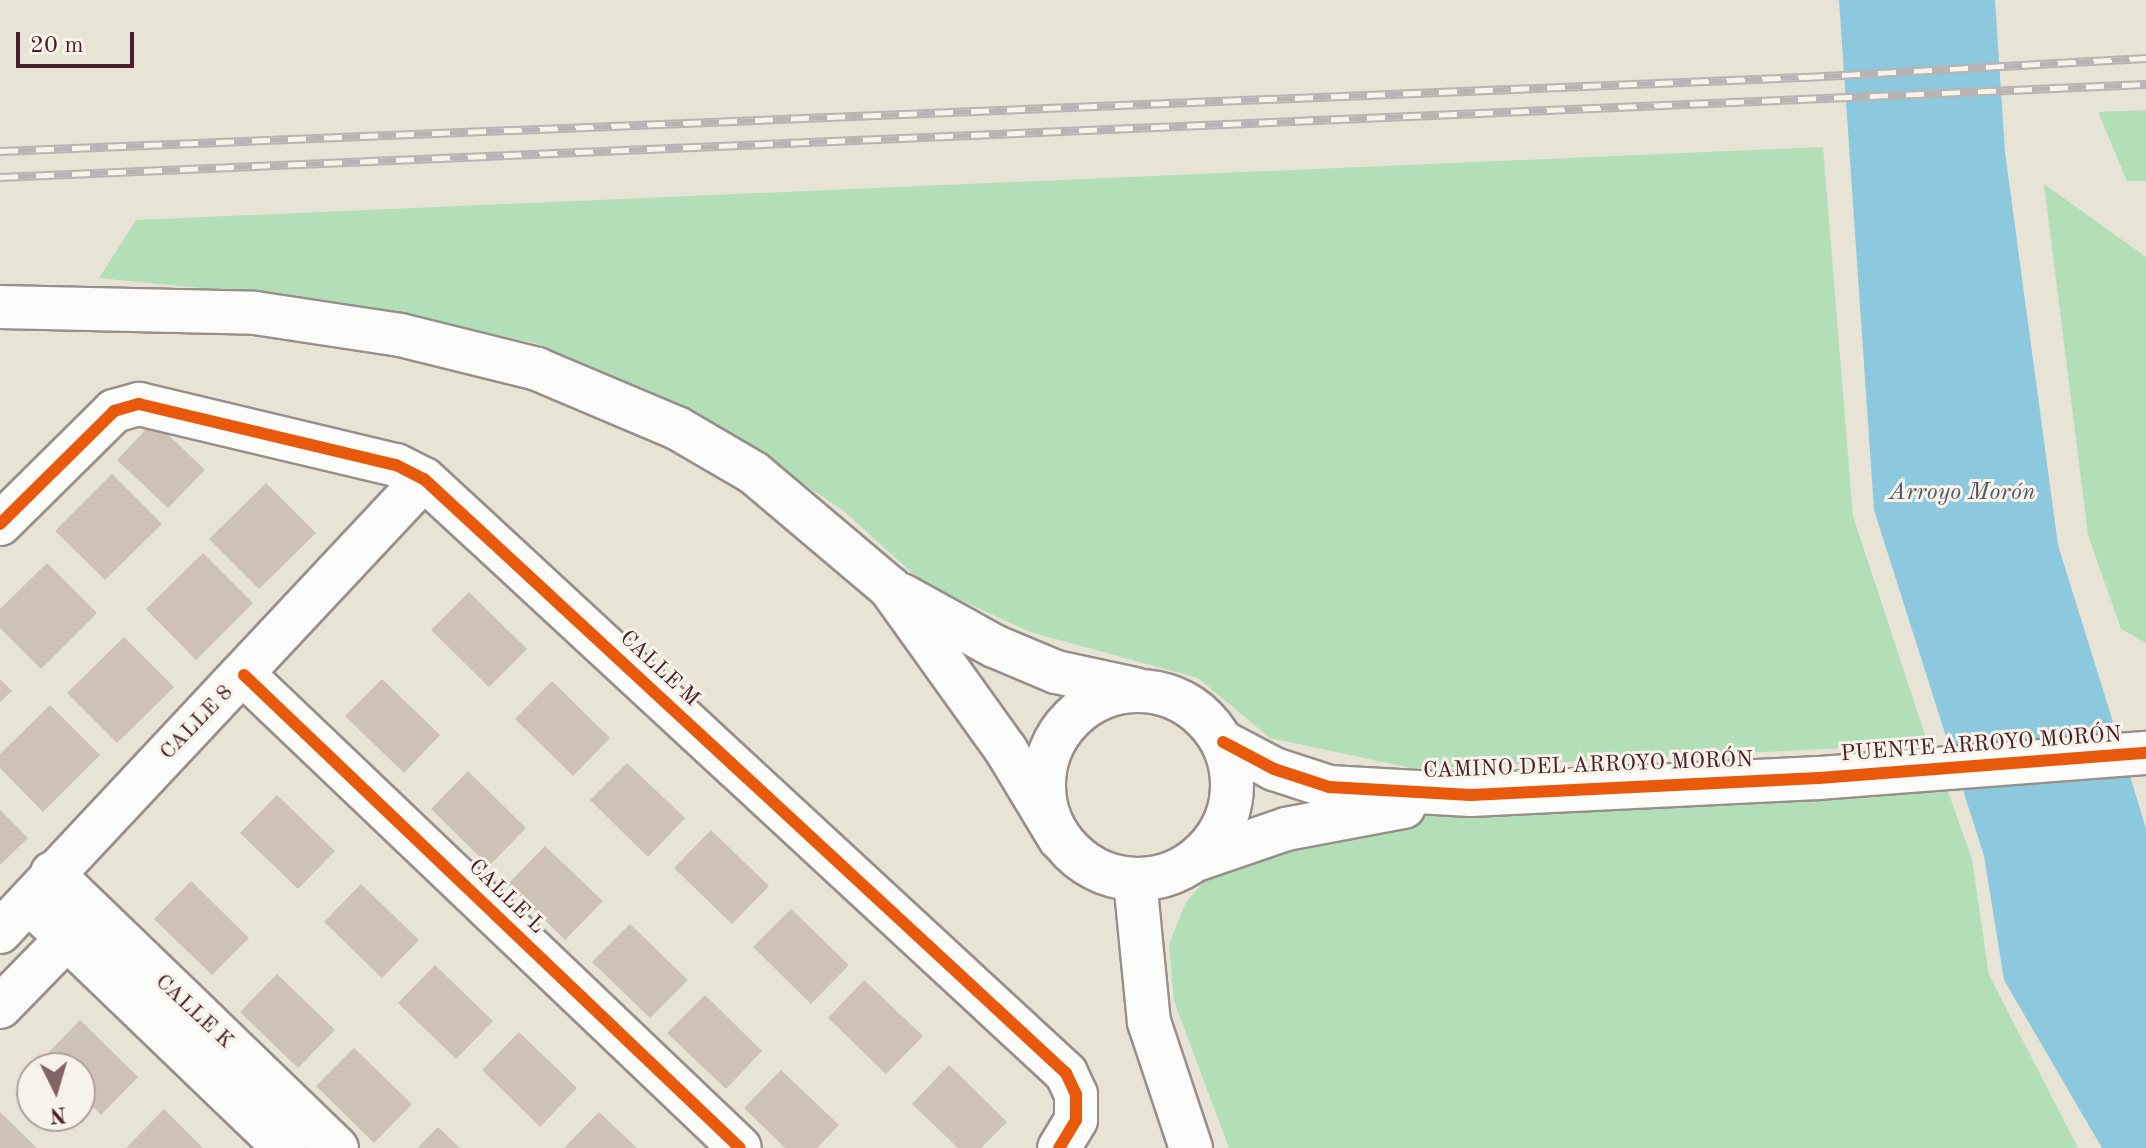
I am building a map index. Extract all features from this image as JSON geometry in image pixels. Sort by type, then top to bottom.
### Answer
[{"type":"street","name":"CAMINO DEL ARROYO MORÓN","points":[[0,307],[255,313],[400,335],[537,369],[677,428],[754,473],[890,588],[994,646],[1056,672],[1144,691],[1185,705],[1203,717],[1223,742],[1232,774],[1231,806],[1218,836],[1196,860]]},
{"type":"street","name":"CALLE M","points":[[0,524],[114,411],[139,404],[380,461],[424,479],[1066,1073],[1076,1094],[1076,1120],[1059,1148]]},
{"type":"street","name":"CALLE 8","points":[[0,932],[244,675],[424,479]]},
{"type":"street","name":"CAMINO DEL ARROYO MORÓN","points":[[890,588],[1006,750],[1059,838],[1080,860],[1106,874],[1135,880],[1168,876],[1196,860],[1286,829],[1471,795]]},
{"type":"street","name":"CALLE L","points":[[244,675],[740,1148]]},
{"type":"street","name":"CAMINO DEL ARROYO MORÓN","points":[[1059,838],[1047,810],[1043,780],[1050,752],[1065,726],[1087,706],[1114,694],[1144,691]]},
{"type":"street","name":"CAMINO DEL ARROYO MORÓN","points":[[1223,742],[1274,769],[1329,787],[1471,795],[1819,778]]},
{"type":"street","name":"PUENTE ARROYO MORÓN","points":[[1819,778],[2146,753]]},
{"type":"street","points":[[1135,880],[1149,1022],[1191,1148]]},
{"type":"street","name":"CALLE K","points":[[40,887],[285,1148]]},
{"type":"street","name":"CALLE K","points":[[78,926],[337,1148]]},
{"type":"street","points":[[0,1007],[78,926]]},
{"type":"green space","points":[[2146,110],[2146,181],[2127,181],[2098,112]]},
{"type":"green space","points":[[1823,147],[1853,516],[1928,744],[1416,769],[1270,738],[1198,678],[1030,632],[922,582],[845,512],[724,429],[536,343],[321,300],[99,278],[136,220]]},
{"type":"green space","points":[[2044,184],[2146,257],[2146,643],[2121,629],[2088,535]]},
{"type":"green space","points":[[1948,792],[1972,859],[1989,975],[2078,1148],[1229,1148],[1174,1001],[1169,944],[1186,902],[1214,871],[1471,795]]},
{"type":"water","name":"Arroyo Morón","points":[[1839,0],[1995,0],[2005,152],[2058,545],[2146,828],[2146,1148],[2102,1148],[2004,980],[1984,856],[1874,510]]},
{"type":"building","points":[[154,421],[205,470],[168,508],[117,460]]},
{"type":"building","points":[[112,474],[162,524],[105,580],[55,531]]},
{"type":"building","points":[[266,483],[316,533],[259,589],[209,539]]},
{"type":"building","points":[[203,553],[253,603],[196,660],[146,609]]},
{"type":"building","points":[[47,563],[97,613],[41,669],[0,628],[0,609]]},
{"type":"building","points":[[469,592],[527,649],[489,687],[431,630]]},
{"type":"building","points":[[124,637],[174,687],[117,743],[67,693]]},
{"type":"building","points":[[0,679],[12,691],[0,702]]},
{"type":"building","points":[[382,679],[440,735],[404,773],[345,716]]},
{"type":"building","points":[[552,681],[610,738],[573,776],[515,719]]},
{"type":"building","points":[[50,705],[100,755],[43,812],[0,768],[0,754]]},
{"type":"building","points":[[627,763],[685,818],[648,857],[590,800]]},
{"type":"building","points":[[468,771],[526,828],[489,866],[431,809]]},
{"type":"building","points":[[277,795],[335,851],[298,889],[240,833]]},
{"type":"building","points":[[0,810],[28,838],[0,865]]},
{"type":"building","points":[[711,830],[769,886],[732,924],[674,868]]},
{"type":"building","points":[[545,846],[603,901],[565,940],[508,884]]},
{"type":"building","points":[[191,881],[249,938],[212,975],[154,919]]},
{"type":"building","points":[[361,884],[419,940],[382,978],[324,922]]},
{"type":"building","points":[[791,909],[849,965],[811,1004],[753,947]]},
{"type":"building","points":[[630,924],[688,980],[650,1018],[592,962]]},
{"type":"building","points":[[435,965],[493,1021],[456,1059],[398,1003]]},
{"type":"building","points":[[277,974],[335,1030],[298,1068],[240,1012]]},
{"type":"building","points":[[864,980],[923,1036],[886,1074],[828,1018]]},
{"type":"building","points":[[705,995],[762,1051],[726,1089],[667,1033]]},
{"type":"building","points":[[80,1020],[138,1077],[101,1115],[96,1110],[96,1052],[49,1052]]},
{"type":"building","points":[[519,1032],[577,1088],[540,1127],[482,1070]]},
{"type":"building","points":[[354,1048],[412,1104],[374,1143],[316,1086]]},
{"type":"building","points":[[949,1065],[1007,1122],[981,1148],[958,1148],[912,1104]]},
{"type":"building","points":[[781,1070],[839,1125],[817,1148],[785,1148],[744,1108]]},
{"type":"building","points":[[164,1109],[203,1148],[126,1148]]},
{"type":"building","points":[[0,1112],[16,1128],[16,1132],[21,1132],[37,1148],[0,1148]]},
{"type":"building","points":[[599,1112],[637,1148],[564,1148]]},
{"type":"building","points":[[438,1127],[460,1148],[417,1148]]},
{"type":"railway","points":[[0,151],[1806,77],[2146,58]]},
{"type":"railway","points":[[0,177],[2146,84]]},
{"type":"cycle path","points":[[0,524],[114,411],[139,404],[396,465],[424,479],[1066,1073],[1076,1094],[1076,1120],[1059,1148]]},
{"type":"cycle path","points":[[244,675],[740,1148]]},
{"type":"cycle path","points":[[1223,742],[1274,769],[1329,787],[1471,795],[1819,778],[2146,753]]}]
